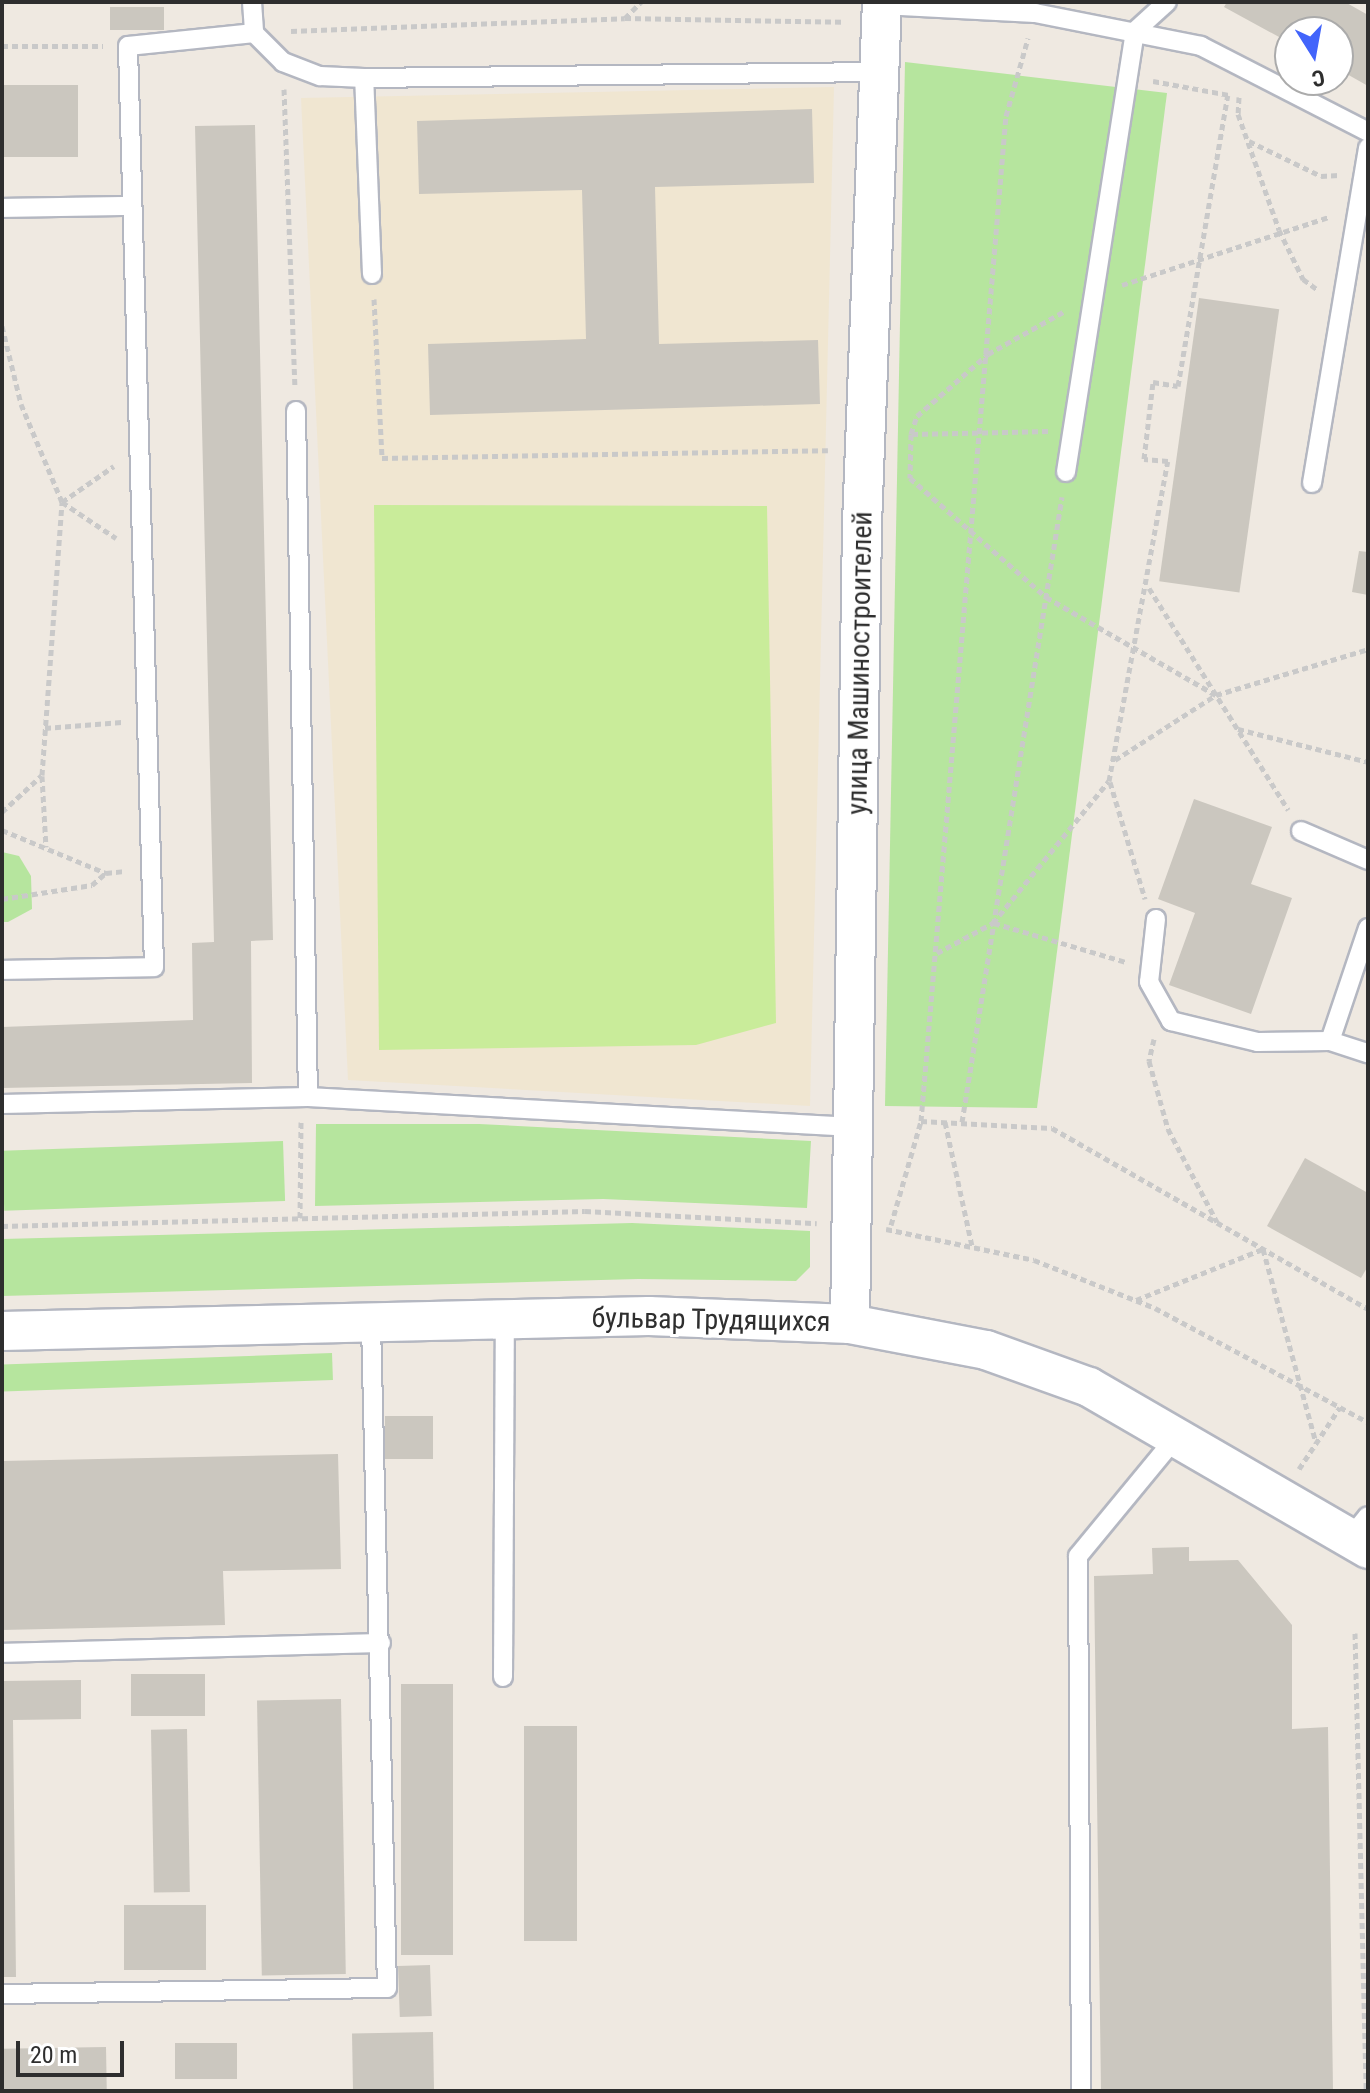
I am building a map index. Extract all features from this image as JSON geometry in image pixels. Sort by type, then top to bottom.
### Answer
[{"type":"street","name":"улица Машиностроителей","points":[[850,1324],[862,524],[882,3]]},
{"type":"street","name":"бульвар Трудящихся","points":[[2,1331],[505,1319],[850,1324],[986,1350],[1089,1387],[1176,1437],[1362,1534]]},
{"type":"lane","points":[[252,2],[254,33],[283,62],[320,76],[879,72]]},
{"type":"lane","points":[[1066,472],[1135,31],[1167,2]]},
{"type":"lane","points":[[882,3],[1035,13],[1201,46],[1368,132]]},
{"type":"lane","points":[[2,970],[154,967],[129,206],[128,46],[254,33]]},
{"type":"lane","points":[[364,78],[372,274]]},
{"type":"lane","points":[[1312,483],[1368,148]]},
{"type":"lane","points":[[2,208],[129,206]]},
{"type":"lane","points":[[296,411],[304,1097]]},
{"type":"lane","points":[[1301,831],[1368,860]]},
{"type":"lane","points":[[1156,919],[1150,970],[1171,1021],[1258,1042],[1330,1041],[1368,1053]]},
{"type":"lane","points":[[1330,1041],[1368,928]]},
{"type":"lane","points":[[2,1104],[304,1097],[853,1127]]},
{"type":"lane","points":[[503,1677],[505,1319]]},
{"type":"lane","points":[[2,1994],[387,1988],[371,1322]]},
{"type":"lane","points":[[1081,2091],[1078,1556],[1176,1437]]},
{"type":"lane","points":[[2,1653],[381,1643]]},
{"type":"path","points":[[625,18],[641,2]]},
{"type":"path","points":[[890,1230],[921,1121],[1006,116],[1035,13]]},
{"type":"path","points":[[254,33],[625,18],[845,22]]},
{"type":"path","points":[[2,46],[128,46]]},
{"type":"path","points":[[283,62],[296,411]]},
{"type":"path","points":[[1128,77],[1240,97],[1248,140],[1303,279],[1343,300]]},
{"type":"path","points":[[937,953],[993,923],[1109,781],[1138,655],[1168,461],[1144,459],[1153,382],[1178,386],[1228,95]]},
{"type":"path","points":[[1248,140],[1321,176],[1364,174]]},
{"type":"path","points":[[372,274],[382,458],[836,450]]},
{"type":"path","points":[[2,326],[21,404],[62,502],[42,775],[46,847]]},
{"type":"path","points":[[1073,431],[911,434],[906,451],[910,478],[971,535],[1046,597],[1138,655],[1216,695]]},
{"type":"path","points":[[62,502],[139,449]]},
{"type":"path","points":[[962,1122],[1066,472]]},
{"type":"path","points":[[62,502],[142,556]]},
{"type":"path","points":[[1148,587],[1301,831]]},
{"type":"path","points":[[1114,761],[1216,695],[1368,649]]},
{"type":"path","points":[[45,728],[147,720]]},
{"type":"path","points":[[1237,729],[1368,762]]},
{"type":"path","points":[[2,812],[42,775]]},
{"type":"path","points":[[1109,781],[1141,891],[1156,919]]},
{"type":"path","points":[[2,830],[106,873],[152,869]]},
{"type":"path","points":[[2,899],[92,885],[106,873]]},
{"type":"path","points":[[993,923],[1150,970]]},
{"type":"path","points":[[1161,1003],[1149,1061],[1168,1129],[1217,1223]]},
{"type":"path","points":[[300,1218],[304,1097]]},
{"type":"path","points":[[921,1121],[1052,1128],[1368,1309]]},
{"type":"path","points":[[945,1122],[972,1246]]},
{"type":"path","points":[[2,1226],[585,1211],[834,1224]]},
{"type":"path","points":[[874,1227],[1034,1260],[1135,1300],[1300,1383],[1368,1422]]},
{"type":"path","points":[[1135,1300],[1263,1249]]},
{"type":"path","points":[[1263,1249],[1316,1443]]},
{"type":"path","points":[[1295,1475],[1340,1407]]},
{"type":"path","points":[[1355,1633],[1365,1909],[1366,2091]]},
{"type":"shaded area","points":[[834,87],[810,1106],[348,1080],[301,98]]},
{"type":"green space","points":[[905,62],[1167,93],[1037,1108],[885,1106]]},
{"type":"green space","points":[[374,505],[767,506],[776,1023],[696,1045],[379,1050]]},
{"type":"green space","points":[[2,852],[19,856],[31,876],[32,909],[8,922],[2,922]]},
{"type":"green space","points":[[316,1124],[479,1124],[811,1141],[807,1208],[603,1199],[315,1206]]},
{"type":"green space","points":[[283,1141],[285,1201],[4,1211],[2,1151]]},
{"type":"green space","points":[[632,1223],[810,1231],[810,1267],[796,1281],[638,1279],[2,1296],[2,1239]]},
{"type":"green space","points":[[332,1353],[333,1380],[3,1392],[2,1365]]},
{"type":"building","points":[[1227,2],[1345,2],[1368,15],[1368,86],[1354,78],[1354,16],[1274,16],[1274,34],[1224,7]]},
{"type":"building","points":[[110,7],[164,7],[164,30],[110,30]]},
{"type":"building","points":[[2,85],[78,85],[78,157],[2,157]]},
{"type":"building","points":[[812,109],[814,183],[655,187],[659,344],[818,340],[820,404],[430,415],[428,344],[586,339],[582,190],[419,194],[417,121]]},
{"type":"building","points":[[255,125],[273,940],[251,941],[252,1083],[2,1088],[2,1027],[193,1020],[192,943],[214,942],[195,126]]},
{"type":"building","points":[[1199,298],[1279,309],[1239,592],[1159,581]]},
{"type":"building","points":[[1359,551],[1368,552],[1368,595],[1352,592]]},
{"type":"building","points":[[1194,799],[1272,827],[1251,884],[1292,898],[1251,1014],[1169,985],[1195,913],[1158,899]]},
{"type":"building","points":[[1305,1158],[1368,1193],[1368,1266],[1361,1278],[1267,1226]]},
{"type":"building","points":[[385,1416],[433,1416],[433,1459],[385,1459]]},
{"type":"building","points":[[338,1454],[341,1569],[223,1571],[225,1625],[2,1630],[2,1461]]},
{"type":"building","points":[[1189,1547],[1189,1561],[1238,1560],[1292,1625],[1292,1729],[1328,1727],[1333,2091],[1101,2091],[1094,1576],[1153,1574],[1152,1548]]},
{"type":"building","points":[[131,1674],[205,1674],[205,1716],[131,1716]]},
{"type":"building","points":[[81,1680],[81,1719],[13,1720],[16,1977],[2,1977],[2,1681]]},
{"type":"building","points":[[401,1684],[453,1684],[453,1955],[401,1955]]},
{"type":"building","points":[[341,1699],[346,1974],[262,1975],[257,1700]]},
{"type":"building","points":[[524,1726],[577,1726],[577,1941],[524,1941]]},
{"type":"building","points":[[187,1729],[190,1892],[154,1893],[151,1730]]},
{"type":"building","points":[[124,1905],[206,1905],[206,1970],[124,1970]]},
{"type":"building","points":[[430,1965],[432,2016],[400,2017],[398,1966]]},
{"type":"building","points":[[433,2032],[434,2091],[353,2091],[352,2033]]},
{"type":"building","points":[[175,2043],[237,2043],[237,2079],[175,2079]]},
{"type":"building","points":[[106,2047],[107,2091],[3,2091],[2,2049]]}]
